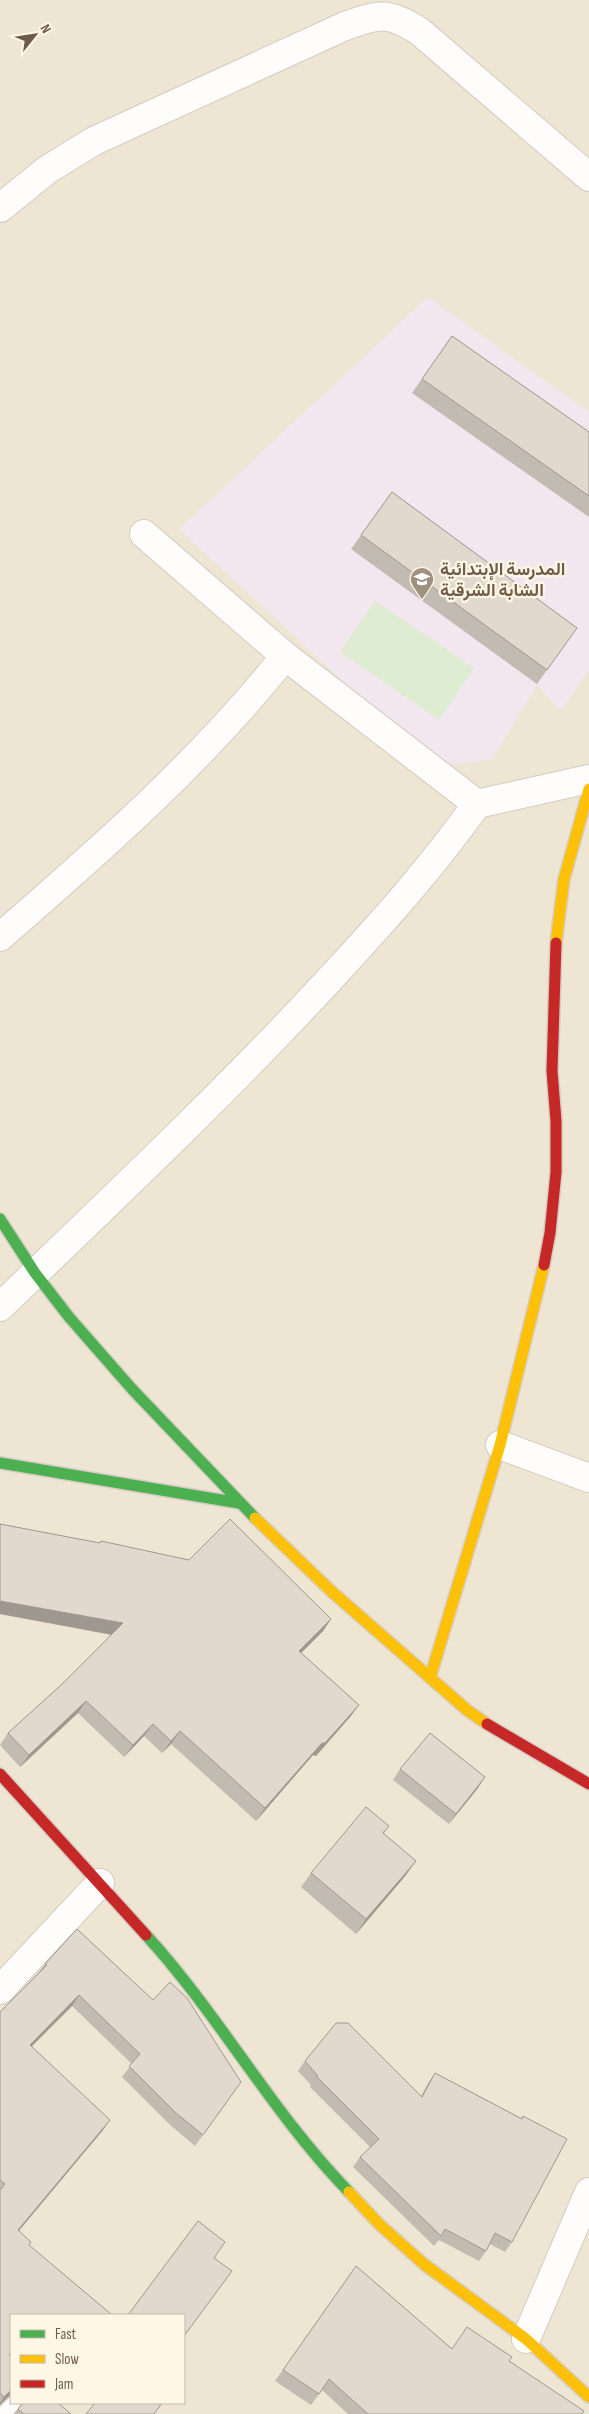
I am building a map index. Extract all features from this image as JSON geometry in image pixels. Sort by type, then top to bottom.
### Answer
[{"type":"street","points":[[0,208],[47,170],[94,141],[345,26],[369,8],[400,19],[419,31],[589,177]]},
{"type":"street","points":[[144,534],[285,656],[477,804]]},
{"type":"street","points":[[0,937],[91,858],[202,750],[252,699],[285,656]]},
{"type":"street","points":[[0,1307],[150,1165],[295,1018],[394,910],[441,854],[477,804],[589,778]]},
{"type":"street","points":[[430,1678],[500,1445],[538,1296],[550,1233],[556,1172],[556,1121],[552,1071],[554,958],[564,879],[589,789]]},
{"type":"street","points":[[0,1219],[36,1273],[102,1355],[238,1503],[331,1591],[466,1710],[589,1784]]},
{"type":"street","points":[[500,1445],[589,1478]]},
{"type":"street","points":[[0,1463],[238,1503]]},
{"type":"street","points":[[0,1774],[152,1940],[184,1980],[299,2138],[326,2169],[380,2225],[425,2266],[526,2339],[589,2396]]},
{"type":"street","points":[[0,1990],[100,1884]]},
{"type":"street","points":[[526,2339],[589,2192]]},
{"type":"lane","points":[[3,2414],[13,2404]]},
{"type":"shaded area","points":[[0,0],[589,0],[589,2414],[0,2414]]},
{"type":"shaded area","name":"المدرسة الإبتدائية الشابة الشرقية","points":[[428,297],[589,412],[589,670],[561,712],[537,685],[492,760],[434,766],[179,529]]},
{"type":"green space","points":[[375,601],[474,668],[439,720],[340,652]]},
{"type":"building","points":[[452,336],[589,432],[589,496],[422,379]]},
{"type":"building","points":[[392,492],[577,628],[547,670],[361,535]]},
{"type":"building","points":[[230,1519],[331,1619],[299,1651],[359,1705],[325,1743],[322,1743],[265,1808],[180,1731],[171,1741],[153,1724],[133,1745],[86,1701],[29,1755],[8,1733],[60,1686],[123,1623],[0,1601],[0,1524],[100,1543],[101,1541],[189,1560]]},
{"type":"building","points":[[430,1733],[485,1777],[456,1814],[400,1769]]},
{"type":"building","points":[[366,1807],[389,1826],[383,1833],[416,1861],[366,1919],[311,1873]]},
{"type":"building","points":[[77,1929],[153,2000],[170,1982],[187,1998],[241,2082],[203,2135],[176,2113],[129,2066],[140,2054],[79,1995],[30,2045],[110,2120],[18,2230],[31,2242],[29,2245],[111,2314],[10,2314],[10,2391],[4,2397],[0,2393],[0,2190],[5,2184],[0,2180],[0,2012],[47,1965],[45,1964]]},
{"type":"building","points":[[336,2023],[348,2023],[422,2097],[435,2073],[522,2119],[523,2116],[567,2139],[512,2242],[495,2233],[486,2251],[445,2229],[441,2236],[360,2157],[379,2139],[317,2077],[305,2061]]},
{"type":"building","points":[[198,2221],[225,2242],[214,2258],[232,2271],[185,2335],[185,2314],[129,2314]]},
{"type":"building","points":[[356,2266],[452,2349],[467,2327],[512,2357],[509,2361],[584,2411],[582,2414],[368,2414],[329,2379],[319,2394],[283,2370]]},
{"type":"building","points":[[22,2404],[59,2404],[71,2414],[24,2414],[18,2409]]},
{"type":"building","points":[[94,2404],[161,2404],[154,2414],[86,2414]]},
{"type":"traffic: fast","points":[[0,1219],[35,1273],[69,1317],[132,1389],[255,1518]]},
{"type":"traffic: fast","points":[[0,1463],[239,1503]]},
{"type":"traffic: fast","points":[[146,1935],[198,1998],[295,2130],[349,2192]]},
{"type":"traffic: slow","points":[[556,943],[564,879],[589,789]]},
{"type":"traffic: slow","points":[[430,1678],[500,1445],[544,1265]]},
{"type":"traffic: slow","points":[[255,1518],[331,1591],[467,1710],[487,1724]]},
{"type":"traffic: slow","points":[[349,2192],[380,2225],[425,2265],[526,2339],[589,2397]]},
{"type":"traffic: jam","points":[[544,1265],[550,1233],[556,1172],[556,1121],[552,1071],[556,943]]},
{"type":"traffic: jam","points":[[487,1724],[589,1784]]},
{"type":"traffic: jam","points":[[0,1774],[146,1935]]},
{"type":"place","name":"المدرسة الإبتدائية الشابة الشرقية","points":[[422,600]]}]
